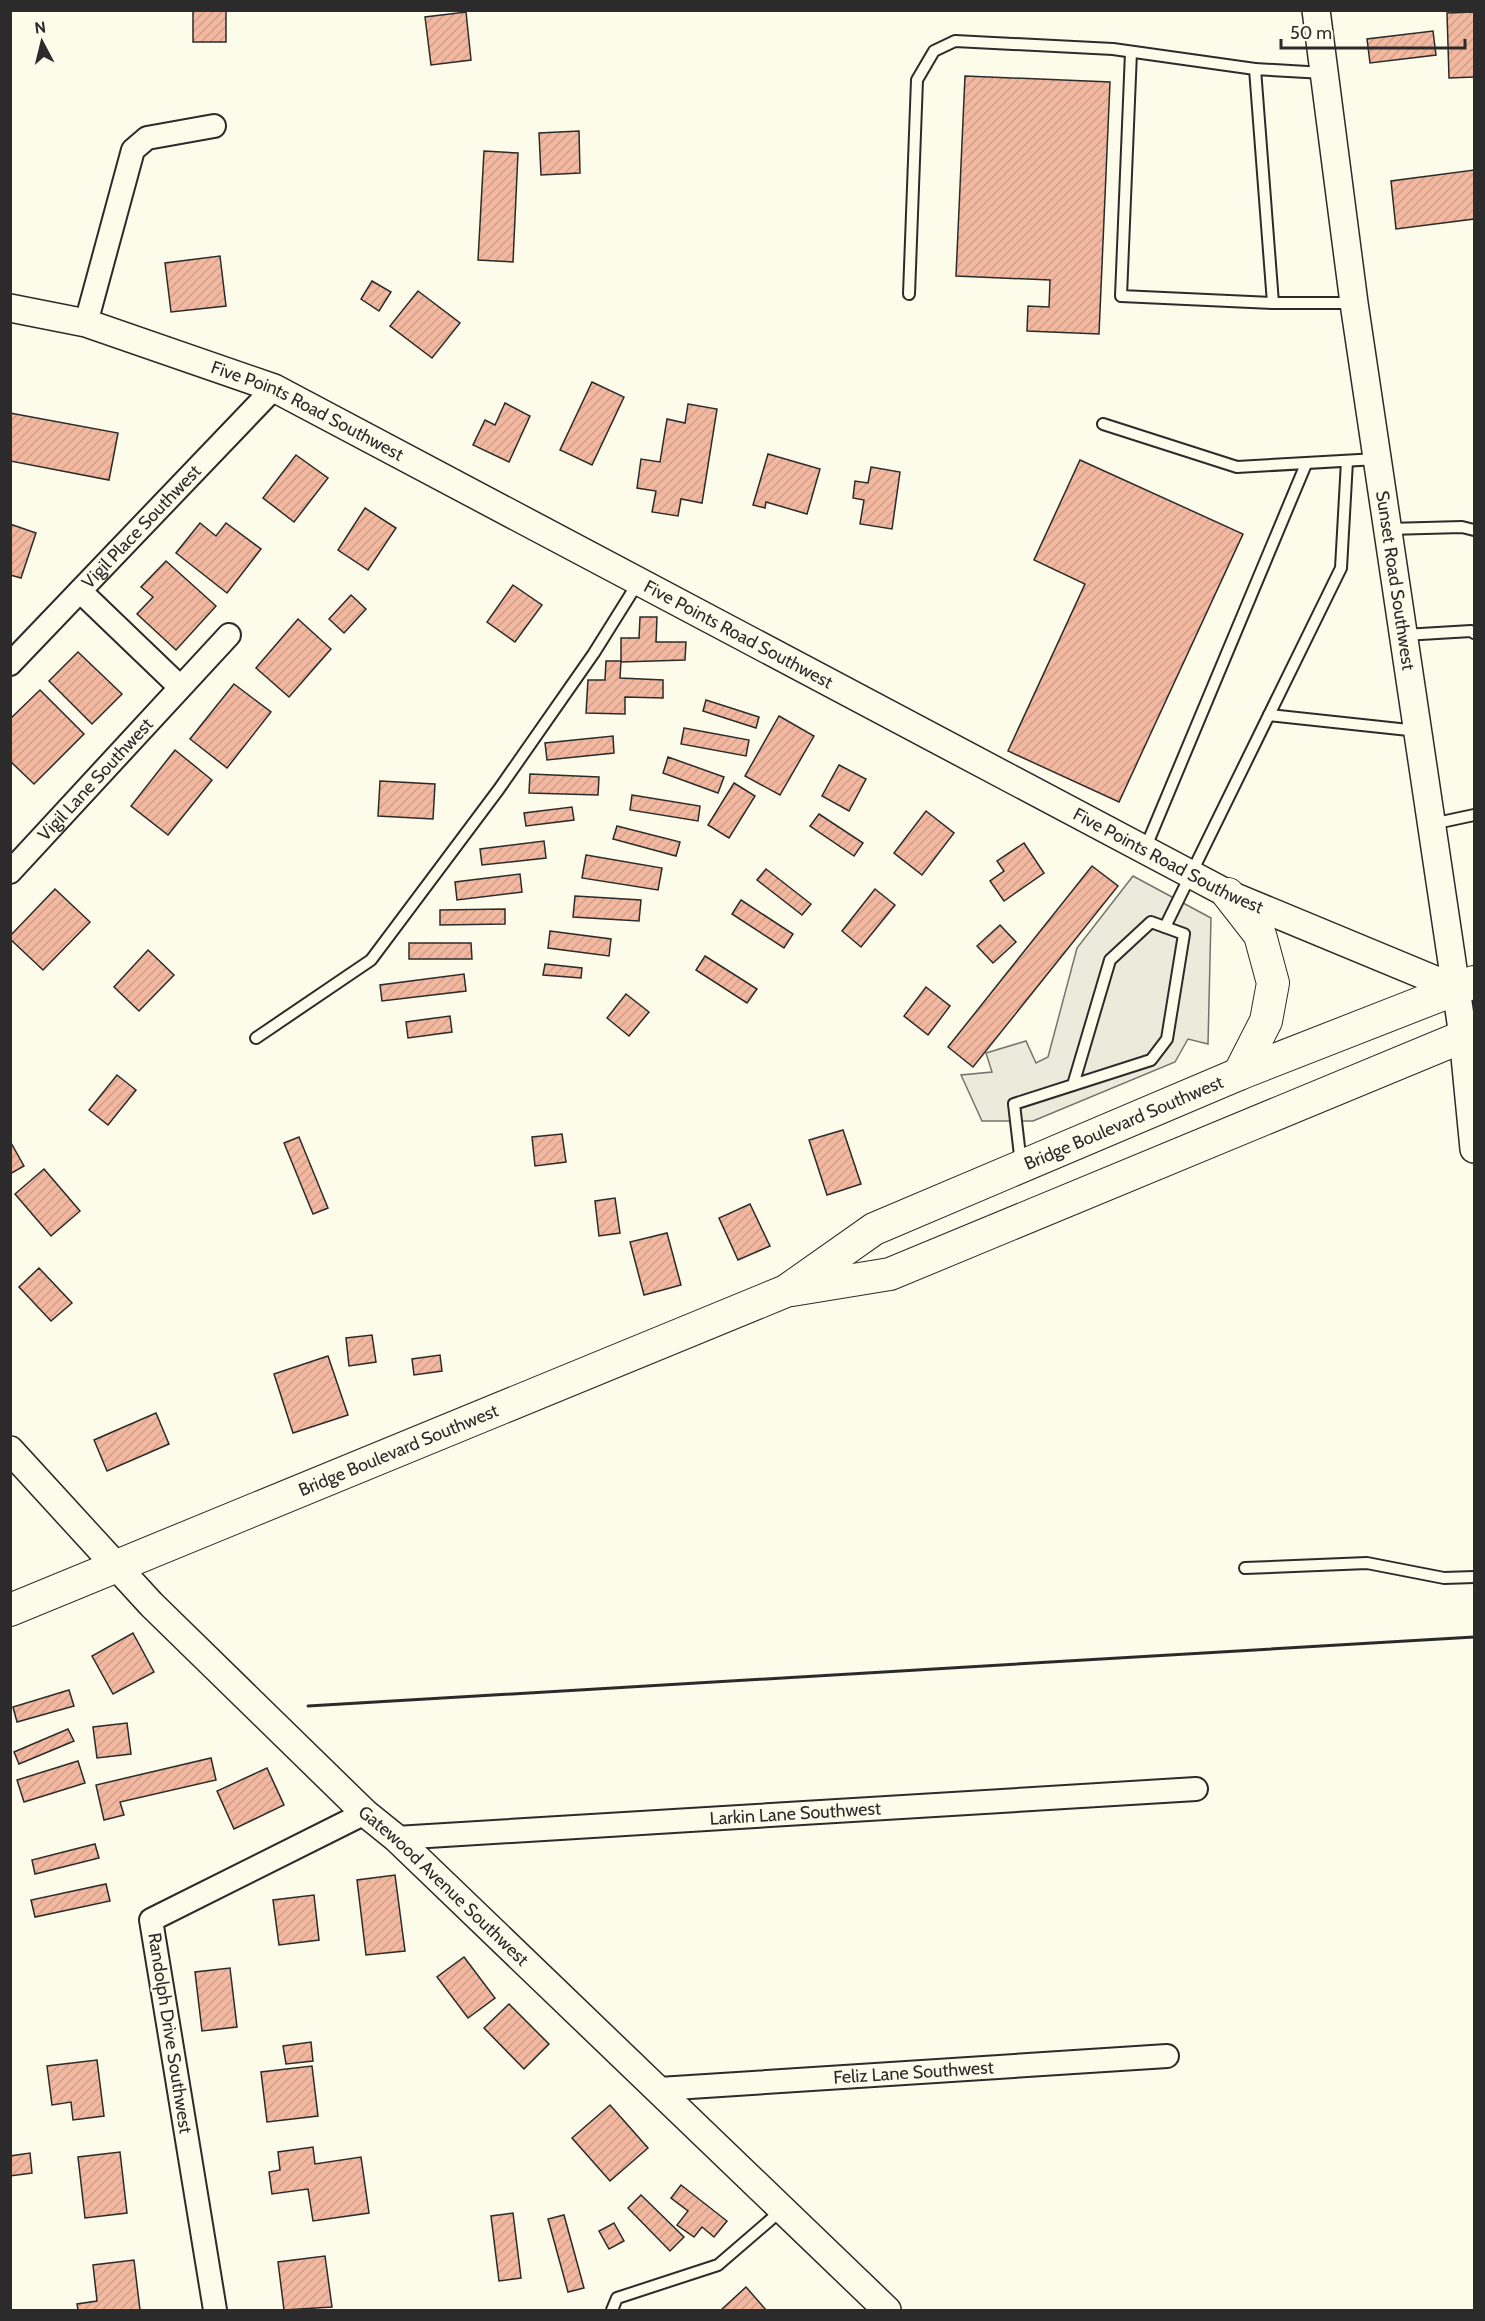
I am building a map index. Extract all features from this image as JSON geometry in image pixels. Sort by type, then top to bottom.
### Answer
[{"type":"main road","points":[[1228,894],[1260,935],[1273,983],[1266,1021],[1239,1074]]},
{"type":"main road","name":"Bridge Boulevard Southwest","points":[[786,1291],[873,1229],[1239,1074],[1466,985]]},
{"type":"main road","name":"Bridge Boulevard Southwest","points":[[10,1610],[786,1291],[890,1274],[1469,1034]]},
{"type":"street","name":"Sunset Road Southwest","points":[[1316,10],[1354,303],[1432,824],[1466,985],[1474,1149]]},
{"type":"street","points":[[86,323],[133,150],[147,138],[214,126]]},
{"type":"street","name":"Five Points Road Southwest","points":[[10,308],[86,323],[274,388],[1228,894],[1466,985]]},
{"type":"street","name":"Vigil Place Southwest","points":[[10,663],[274,388]]},
{"type":"street","points":[[80,591],[180,687]]},
{"type":"street","name":"Vigil Lane Southwest","points":[[10,872],[229,635]]},
{"type":"street","name":"Gatewood Avenue Southwest","points":[[10,1450],[114,1566],[364,1813],[396,1838],[887,2310]]},
{"type":"street","name":"Larkin Lane Southwest","points":[[396,1838],[1196,1789]]},
{"type":"street","name":"Randolph Drive Southwest","points":[[215,2310],[151,1920],[364,1813]]},
{"type":"street","name":"Feliz Lane Southwest","points":[[659,2089],[1167,2056]]},
{"type":"lane","points":[[909,294],[917,80],[934,51],[955,41],[1113,49],[1255,69],[1324,74]]},
{"type":"lane","points":[[1131,52],[1121,296],[1273,303],[1354,303]]},
{"type":"lane","points":[[1255,69],[1273,303]]},
{"type":"lane","points":[[1103,424],[1237,467],[1377,459]]},
{"type":"lane","points":[[1165,927],[1341,568],[1347,461]]},
{"type":"lane","points":[[1144,850],[1306,464]]},
{"type":"lane","points":[[1388,529],[1462,527],[1474,530]]},
{"type":"lane","points":[[256,1038],[371,960],[506,779],[594,653],[640,581]]},
{"type":"lane","points":[[1403,635],[1471,631],[1474,633]]},
{"type":"lane","points":[[1269,715],[1418,731]]},
{"type":"lane","points":[[1432,824],[1474,815]]},
{"type":"lane","points":[[1021,1167],[1014,1104],[1151,1060],[1167,1039],[1184,934],[1151,922],[1110,960],[1073,1085]]},
{"type":"lane","points":[[1245,1568],[1367,1563],[1444,1578],[1474,1577]]},
{"type":"lane","points":[[612,2310],[617,2298],[718,2265],[783,2209]]},
{"type":"shaded area","points":[[1133,876],[1211,918],[1208,1044],[1188,1039],[1175,1062],[1033,1121],[982,1121],[961,1075],[992,1072],[986,1053],[1026,1041],[1036,1063],[1048,1057],[1077,948]]},
{"type":"building","points":[[193,10],[226,10],[226,42],[193,42]]},
{"type":"building","points":[[466,12],[471,60],[431,65],[425,17]]},
{"type":"building","points":[[1474,12],[1474,77],[1449,78],[1447,13]]},
{"type":"building","points":[[1433,31],[1436,55],[1370,63],[1367,39]]},
{"type":"building","points":[[965,76],[1110,82],[1099,334],[1027,331],[1028,306],[1049,307],[1050,280],[956,276]]},
{"type":"building","points":[[579,131],[580,173],[541,175],[539,133]]},
{"type":"building","points":[[484,151],[518,153],[513,262],[478,260]]},
{"type":"building","points":[[1474,170],[1474,219],[1396,229],[1391,181]]},
{"type":"building","points":[[220,256],[226,306],[171,312],[165,263]]},
{"type":"building","points":[[372,281],[391,292],[379,311],[361,299]]},
{"type":"building","points":[[418,291],[460,323],[432,358],[390,326]]},
{"type":"building","points":[[592,382],[624,397],[592,465],[560,450]]},
{"type":"building","points":[[505,403],[530,416],[509,462],[473,445],[485,420],[495,425]]},
{"type":"building","points":[[688,404],[717,409],[702,503],[681,499],[678,516],[652,512],[656,491],[637,488],[641,459],[660,462],[667,419],[685,423]]},
{"type":"building","points":[[10,413],[118,433],[109,480],[10,461]]},
{"type":"building","points":[[768,454],[820,469],[807,514],[766,502],[765,508],[753,505]]},
{"type":"building","points":[[296,455],[328,478],[294,522],[263,498]]},
{"type":"building","points":[[1080,460],[1243,534],[1119,802],[1008,751],[1085,584],[1034,560]]},
{"type":"building","points":[[871,467],[900,472],[892,529],[860,524],[864,500],[853,498],[855,481],[868,483]]},
{"type":"building","points":[[365,508],[396,528],[368,570],[338,550]]},
{"type":"building","points":[[200,523],[216,536],[226,523],[261,549],[227,593],[176,553]]},
{"type":"building","points":[[10,524],[36,533],[21,578],[10,575]]},
{"type":"building","points":[[166,561],[216,606],[176,650],[137,614],[153,597],[141,587]]},
{"type":"building","points":[[513,585],[542,605],[515,642],[487,622]]},
{"type":"building","points":[[351,595],[366,609],[344,633],[329,619]]},
{"type":"building","points":[[640,617],[657,617],[656,642],[686,642],[685,660],[621,662],[621,638],[639,638]]},
{"type":"building","points":[[298,619],[331,649],[289,697],[256,668]]},
{"type":"building","points":[[78,652],[122,694],[92,724],[49,681]]},
{"type":"building","points":[[606,661],[621,661],[620,678],[663,680],[663,698],[625,697],[625,714],[586,713],[588,680],[605,680]]},
{"type":"building","points":[[234,684],[271,712],[227,768],[190,739]]},
{"type":"building","points":[[40,690],[84,734],[34,784],[10,761],[10,719]]},
{"type":"building","points":[[706,700],[759,717],[756,728],[703,711]]},
{"type":"building","points":[[779,716],[814,736],[780,795],[745,776]]},
{"type":"building","points":[[684,728],[749,740],[746,756],[681,744]]},
{"type":"building","points":[[613,736],[614,753],[547,760],[545,743]]},
{"type":"building","points":[[175,750],[212,780],[168,835],[131,806]]},
{"type":"building","points":[[668,757],[724,777],[718,793],[663,773]]},
{"type":"building","points":[[839,765],[866,779],[849,811],[822,796]]},
{"type":"building","points":[[530,774],[599,777],[598,795],[529,793]]},
{"type":"building","points":[[380,781],[435,784],[433,819],[378,816]]},
{"type":"building","points":[[734,783],[755,796],[729,838],[708,825]]},
{"type":"building","points":[[632,795],[700,806],[698,821],[630,810]]},
{"type":"building","points":[[572,807],[574,820],[526,826],[524,813]]},
{"type":"building","points":[[926,811],[954,833],[922,875],[894,853]]},
{"type":"building","points":[[819,814],[863,843],[854,856],[810,826]]},
{"type":"building","points":[[617,826],[680,842],[676,856],[613,839]]},
{"type":"building","points":[[544,841],[546,858],[482,865],[480,849]]},
{"type":"building","points":[[1024,843],[1044,873],[1004,901],[990,881],[1004,871],[997,861]]},
{"type":"building","points":[[586,855],[662,868],[658,890],[582,878]]},
{"type":"building","points":[[1092,866],[1118,886],[973,1067],[948,1047]]},
{"type":"building","points":[[766,869],[811,904],[802,915],[757,880]]},
{"type":"building","points":[[520,874],[522,892],[457,900],[455,882]]},
{"type":"building","points":[[55,889],[90,922],[43,970],[10,939],[10,936]]},
{"type":"building","points":[[875,889],[895,905],[861,947],[842,931]]},
{"type":"building","points":[[575,896],[641,900],[639,921],[573,917]]},
{"type":"building","points":[[741,900],[793,934],[784,948],[732,914]]},
{"type":"building","points":[[505,909],[505,924],[440,925],[440,910]]},
{"type":"building","points":[[1000,925],[1016,942],[993,963],[977,946]]},
{"type":"building","points":[[550,931],[611,939],[609,956],[548,948]]},
{"type":"building","points":[[409,943],[471,943],[472,959],[409,959]]},
{"type":"building","points":[[148,950],[174,975],[139,1011],[114,987]]},
{"type":"building","points":[[705,956],[757,989],[747,1003],[696,970]]},
{"type":"building","points":[[545,964],[582,968],[581,978],[543,975]]},
{"type":"building","points":[[464,974],[466,991],[382,1001],[380,985]]},
{"type":"building","points":[[926,987],[950,1006],[928,1035],[904,1016]]},
{"type":"building","points":[[626,994],[649,1012],[629,1036],[607,1018]]},
{"type":"building","points":[[450,1016],[452,1032],[408,1038],[406,1022]]},
{"type":"building","points":[[117,1075],[136,1090],[108,1125],[89,1110]]},
{"type":"building","points":[[843,1130],[861,1184],[827,1195],[809,1140]]},
{"type":"building","points":[[562,1134],[566,1162],[535,1166],[532,1137]]},
{"type":"building","points":[[299,1137],[328,1208],[313,1214],[284,1143]]},
{"type":"building","points":[[10,1141],[24,1166],[10,1174]]},
{"type":"building","points":[[44,1169],[80,1211],[51,1236],[15,1194]]},
{"type":"building","points":[[615,1198],[620,1233],[599,1236],[595,1201]]},
{"type":"building","points":[[750,1204],[770,1246],[738,1260],[719,1218]]},
{"type":"building","points":[[667,1233],[681,1285],[644,1295],[630,1242]]},
{"type":"building","points":[[39,1268],[72,1303],[51,1321],[19,1287]]},
{"type":"building","points":[[372,1335],[376,1362],[349,1366],[346,1338]]},
{"type":"building","points":[[440,1355],[442,1371],[414,1375],[412,1359]]},
{"type":"building","points":[[328,1356],[348,1415],[293,1433],[274,1374]]},
{"type":"building","points":[[156,1413],[169,1444],[107,1471],[94,1440]]},
{"type":"building","points":[[133,1633],[154,1672],[113,1694],[92,1656]]},
{"type":"building","points":[[69,1690],[74,1706],[17,1722],[13,1707]]},
{"type":"building","points":[[127,1723],[131,1754],[97,1758],[93,1727]]},
{"type":"building","points":[[68,1729],[74,1741],[19,1764],[14,1752]]},
{"type":"building","points":[[211,1758],[216,1780],[120,1802],[124,1815],[104,1820],[96,1785]]},
{"type":"building","points":[[78,1761],[85,1783],[24,1802],[17,1780]]},
{"type":"building","points":[[267,1768],[284,1805],[234,1829],[217,1791]]},
{"type":"building","points":[[95,1844],[99,1858],[35,1874],[32,1860]]},
{"type":"building","points":[[395,1875],[405,1951],[366,1955],[357,1880]]},
{"type":"building","points":[[106,1884],[110,1901],[35,1917],[31,1900]]},
{"type":"building","points":[[314,1895],[319,1940],[279,1945],[273,1900]]},
{"type":"building","points":[[464,1957],[495,1998],[468,2018],[437,1977]]},
{"type":"building","points":[[230,1968],[237,2027],[202,2031],[195,1972]]},
{"type":"building","points":[[509,2004],[549,2044],[524,2069],[484,2028]]},
{"type":"building","points":[[311,2042],[313,2061],[286,2064],[283,2046]]},
{"type":"building","points":[[97,2060],[104,2116],[73,2120],[71,2102],[52,2105],[47,2066]]},
{"type":"building","points":[[312,2066],[318,2116],[267,2122],[261,2072]]},
{"type":"building","points":[[610,2105],[648,2148],[610,2181],[572,2138]]},
{"type":"building","points":[[313,2147],[315,2164],[361,2157],[369,2213],[313,2221],[308,2189],[272,2194],[269,2172],[280,2170],[278,2152]]},
{"type":"building","points":[[120,2152],[127,2213],[85,2218],[78,2157]]},
{"type":"building","points":[[30,2153],[32,2173],[10,2176],[10,2156]]},
{"type":"building","points":[[681,2185],[727,2221],[714,2237],[702,2227],[694,2237],[677,2225],[688,2211],[671,2198]]},
{"type":"building","points":[[641,2195],[684,2237],[670,2251],[628,2208]]},
{"type":"building","points":[[513,2213],[521,2278],[499,2281],[491,2216]]},
{"type":"building","points":[[564,2215],[584,2288],[568,2292],[548,2219]]},
{"type":"building","points":[[614,2223],[624,2241],[609,2249],[599,2231]]},
{"type":"building","points":[[325,2256],[332,2307],[284,2310],[278,2262]]},
{"type":"building","points":[[134,2260],[140,2310],[78,2310],[77,2304],[97,2301],[93,2265]]},
{"type":"building","points":[[746,2287],[766,2310],[721,2310]]},
{"type":"wall","points":[[308,1706],[1474,1637]]}]
